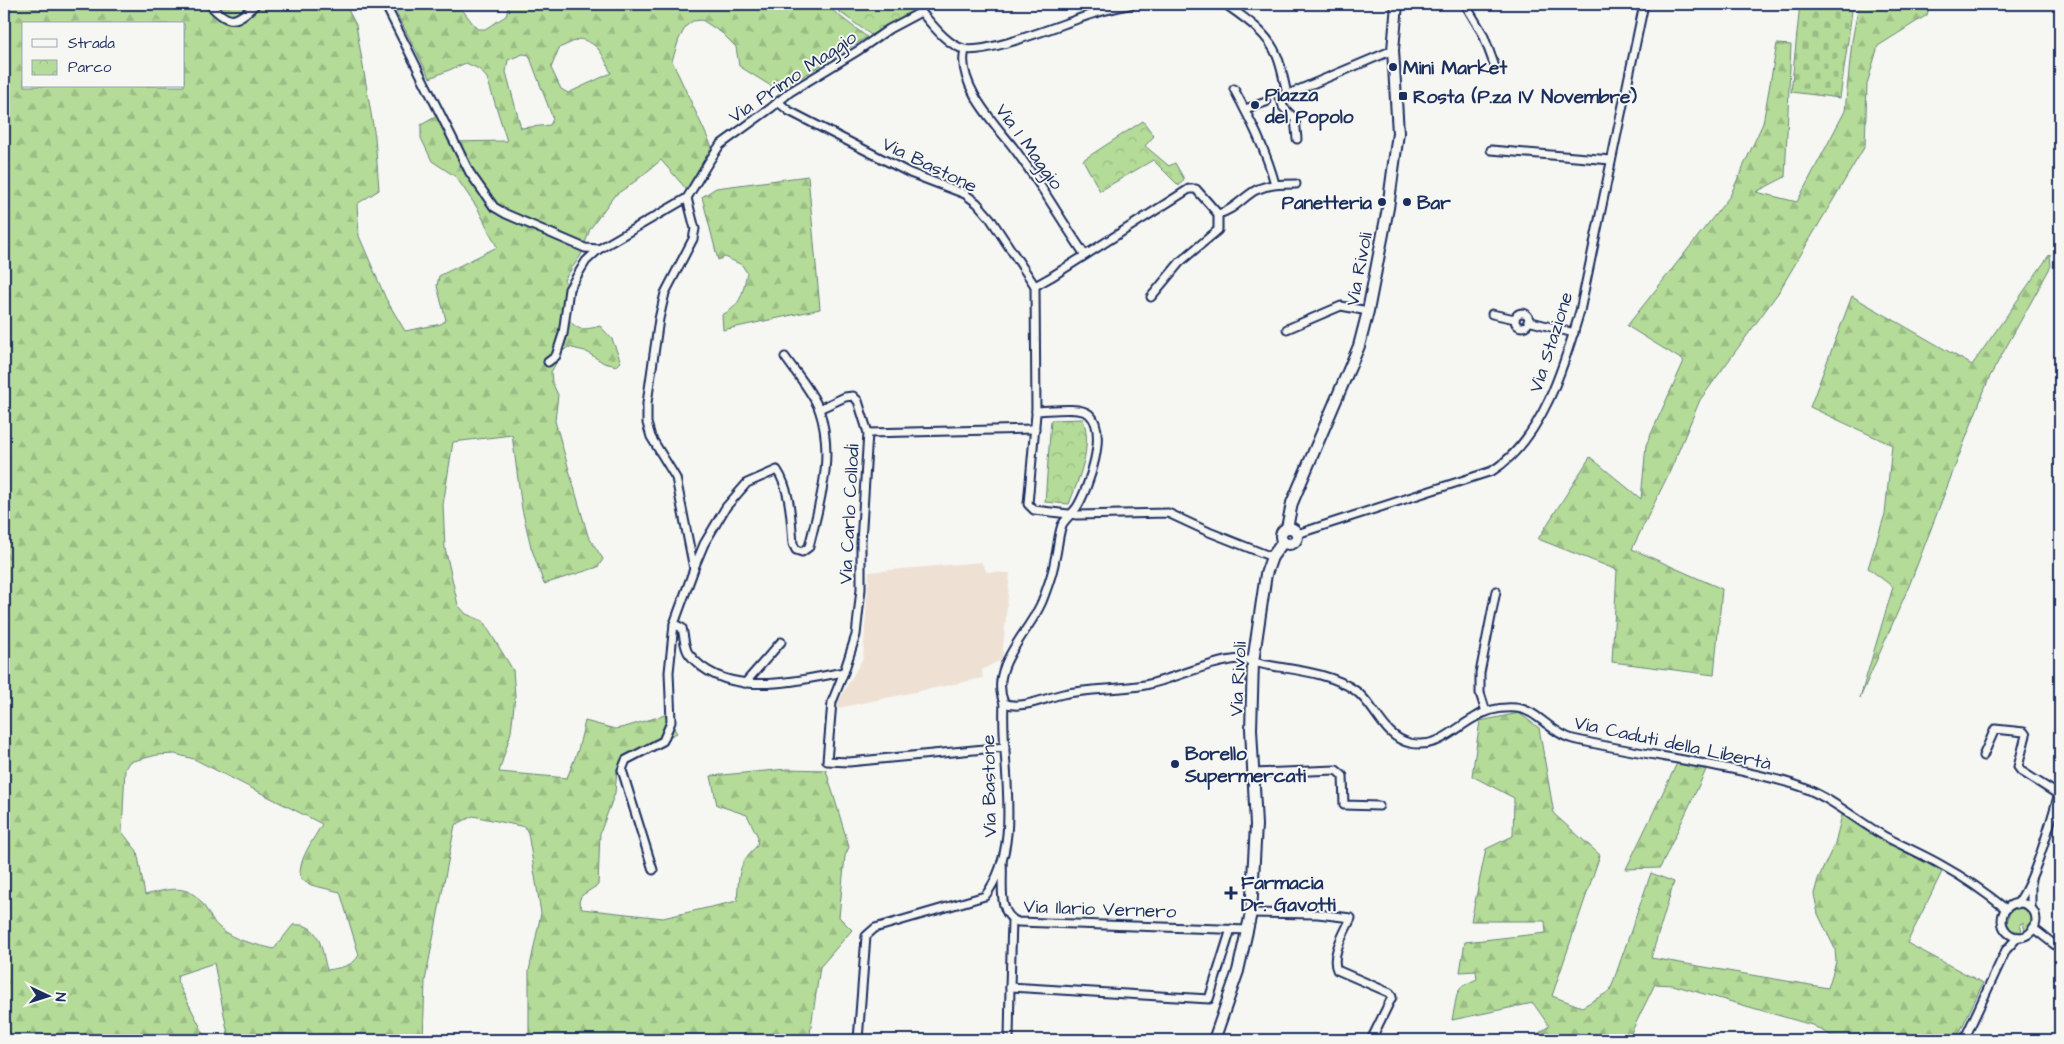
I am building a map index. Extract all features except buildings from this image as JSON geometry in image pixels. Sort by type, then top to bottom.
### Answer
[{"type":"street","points":[[209,4],[221,17],[235,20],[242,18],[256,4]]},
{"type":"street","points":[[385,4],[470,173],[494,207],[584,248],[599,249]]},
{"type":"street","points":[[919,4],[920,12],[949,41],[965,50],[978,50],[996,46],[1097,13],[1133,4]]},
{"type":"street","points":[[1225,4],[1262,33],[1273,48],[1277,56],[1283,107],[1295,119],[1296,139]]},
{"type":"street","name":"Via Rivoli","points":[[1287,528],[1292,503],[1359,346],[1368,311],[1388,208],[1398,133],[1393,50],[1397,4]]},
{"type":"street","points":[[1465,4],[1482,34],[1494,64]]},
{"type":"street","name":"Via Stazione","points":[[1296,534],[1455,485],[1492,471],[1517,449],[1544,410],[1574,333],[1580,311],[1644,4]]},
{"type":"street","name":"Via Primo Maggio","points":[[688,198],[720,145],[790,92],[859,50],[889,29],[920,12]]},
{"type":"street","name":"Via 1 Maggio","points":[[965,50],[964,63],[971,87],[989,118],[1036,179],[1085,256]]},
{"type":"street","points":[[1282,96],[1393,50]]},
{"type":"street","points":[[1234,89],[1271,168],[1275,184]]},
{"type":"street","name":"Via Bastone","points":[[778,102],[789,111],[880,158],[965,194],[977,203],[990,218],[1035,286]]},
{"type":"street","points":[[1245,109],[1266,102]]},
{"type":"street","points":[[1492,150],[1611,160]]},
{"type":"street","points":[[1220,213],[1255,191],[1275,184],[1296,184]]},
{"type":"street","points":[[1220,213],[1196,189],[1189,188],[1085,256],[1035,286],[1036,411],[1028,504],[1034,510],[1070,515],[1168,513],[1209,532],[1272,557]]},
{"type":"street","points":[[548,362],[556,356],[563,334],[570,289],[586,261],[599,249],[688,198],[695,229],[694,240],[665,293],[659,318],[647,403],[647,423],[650,437],[676,478],[694,569]]},
{"type":"street","points":[[1151,297],[1180,262],[1218,230],[1220,213]]},
{"type":"street","points":[[1286,329],[1341,306],[1368,311]]},
{"type":"street","points":[[1492,314],[1515,318],[1516,323],[1521,326],[1526,325],[1528,321],[1574,333]]},
{"type":"street","points":[[653,870],[622,770],[626,760],[664,741],[671,722],[669,672],[674,624],[704,544],[726,507],[747,483],[776,470],[782,478],[789,504],[793,544],[796,550],[802,552],[809,547],[826,474],[827,450],[819,408],[785,357]]},
{"type":"street","name":"Via Carlo Collodi","points":[[819,408],[845,397],[853,396],[858,401],[868,433],[856,635],[832,702],[827,761],[849,762],[1005,747]]},
{"type":"street","name":"Via Bastone","points":[[858,1040],[866,936],[874,928],[985,896],[1002,861],[1008,825],[1002,685],[1008,659],[1042,603],[1054,568],[1063,523],[1083,496],[1097,444],[1096,426],[1093,419],[1084,411],[1036,411]]},
{"type":"street","points":[[868,433],[1035,429]]},
{"type":"street","points":[[1287,528],[1292,528],[1296,534],[1296,539],[1293,543],[1287,544],[1283,542],[1280,535],[1287,528]]},
{"type":"street","name":"Via Rivoli","points":[[1214,1040],[1238,971],[1251,912],[1256,825],[1251,729],[1253,662],[1262,593],[1272,557],[1283,542]]},
{"type":"street","points":[[1486,712],[1480,693],[1480,673],[1496,591]]},
{"type":"street","points":[[674,624],[682,628],[688,653],[713,676],[745,683],[788,682],[844,672]]},
{"type":"street","points":[[745,683],[781,642]]},
{"type":"street","name":"Via Caduti della Libertà","points":[[1004,702],[1016,705],[1065,693],[1145,685],[1185,672],[1239,659],[1306,671],[1347,685],[1363,698],[1392,734],[1413,744],[1439,741],[1471,719],[1486,712],[1499,708],[1519,708],[1564,737],[1712,765],[1796,785],[1819,796],[1883,835],[1946,868],[2006,909]]},
{"type":"street","points":[[1983,756],[1995,729],[2024,732],[2026,735],[2018,767],[2021,771],[2060,793],[2023,896],[2017,904],[2006,909],[2004,913],[2002,923],[2006,932],[2006,950]]},
{"type":"street","points":[[1254,773],[1336,770],[1343,776],[1344,805],[1379,806]]},
{"type":"street","name":"Via Ilario Vernero","points":[[1002,861],[1003,904],[1005,912],[1012,920],[1018,922],[1248,930]]},
{"type":"street","points":[[1964,1040],[2006,950],[2018,937],[2027,935],[2033,928],[2035,918],[2031,909],[2032,873]]},
{"type":"street","points":[[2017,904],[2022,904],[2031,909]]},
{"type":"street","points":[[1251,912],[1318,914],[1351,918],[1336,954],[1334,964],[1338,970],[1390,993],[1392,997],[1371,1040]]},
{"type":"street","points":[[1009,1040],[1012,920]]},
{"type":"street","points":[[2033,928],[2060,949]]},
{"type":"street","points":[[1010,987],[1208,999],[1231,929]]},
{"type":"street","points":[[2006,932],[2018,937]]},
{"type":"shaded area","points":[[981,562],[987,572],[1010,573],[1002,659],[982,670],[983,678],[838,708],[839,700],[863,658],[869,572]]},
{"type":"green space","points":[[4,4],[345,4],[356,25],[375,137],[379,190],[357,204],[359,236],[386,299],[405,331],[441,324],[446,320],[437,286],[439,276],[497,247],[478,209],[456,177],[432,161],[421,138],[421,125],[437,116],[449,142],[507,141],[487,78],[479,69],[466,63],[430,78],[392,4],[458,4],[477,29],[485,29],[506,16],[509,4],[824,4],[867,37],[779,91],[739,66],[736,47],[722,33],[702,20],[693,21],[686,26],[679,39],[672,61],[712,147],[687,190],[661,160],[614,196],[590,229],[581,255],[564,280],[567,284],[563,311],[567,317],[578,328],[587,329],[600,326],[612,339],[621,362],[617,366],[604,363],[585,351],[568,347],[563,351],[551,372],[552,382],[558,395],[555,421],[588,536],[603,559],[598,567],[544,584],[531,547],[522,509],[512,435],[453,442],[443,505],[445,548],[458,605],[466,614],[483,621],[513,670],[515,696],[511,732],[499,772],[567,778],[578,750],[585,721],[615,729],[665,715],[677,733],[625,757],[617,769],[615,793],[600,833],[598,885],[581,896],[579,902],[582,909],[663,918],[737,901],[740,871],[750,852],[757,846],[758,837],[747,815],[717,805],[711,776],[787,769],[826,770],[849,847],[845,856],[839,917],[852,930],[820,967],[809,1040],[529,1040],[529,971],[541,913],[528,833],[525,827],[473,816],[455,825],[425,981],[423,1040],[229,1040],[214,963],[178,975],[177,981],[207,1040],[4,1040]],"holes":[[[579,39],[592,44],[600,51],[611,73],[568,93],[561,89],[551,68],[559,48]],[[523,54],[529,55],[553,119],[550,125],[521,128],[506,72],[508,60]],[[175,754],[194,759],[322,824],[303,858],[300,872],[301,879],[311,885],[340,892],[359,955],[353,962],[327,970],[318,939],[314,932],[302,925],[293,925],[274,949],[232,936],[215,923],[198,898],[185,890],[178,889],[145,895],[137,851],[122,832],[125,769],[129,762],[157,755]]]},
{"type":"green space","points":[[829,4],[919,4],[920,7],[871,35]]},
{"type":"green space","points":[[1800,4],[1853,4],[1840,98],[1791,92]]},
{"type":"green space","points":[[1859,4],[1930,4],[1927,15],[1878,46],[1867,84],[1865,146],[1778,293],[1700,400],[1670,471],[1632,549],[1722,589],[1714,675],[1612,662],[1617,570],[1538,539],[1590,457],[1641,499],[1646,445],[1684,361],[1627,326],[1730,196],[1763,123],[1777,44],[1791,45],[1785,177],[1756,192],[1797,202],[1845,111],[1852,41]]},
{"type":"green space","points":[[1143,121],[1154,136],[1145,146],[1169,166],[1175,163],[1184,179],[1179,186],[1153,160],[1100,191],[1083,160]]},
{"type":"green space","points":[[808,176],[820,309],[723,330],[722,315],[734,307],[740,298],[747,273],[742,265],[725,257],[718,260],[702,197],[716,188]]},
{"type":"green space","points":[[2050,254],[2051,266],[1989,378],[1909,586],[1860,698],[1893,587],[1868,568],[1885,514],[1892,445],[1810,407],[1852,296],[1972,365]]},
{"type":"green space","points":[[1083,419],[1086,430],[1086,451],[1069,504],[1045,502],[1051,420]]},
{"type":"green space","points":[[1519,713],[1539,728],[1554,814],[1600,855],[1552,996],[1582,1007],[1610,991],[1651,873],[1674,882],[1651,958],[1828,988],[1836,962],[1835,949],[1818,914],[1814,894],[1818,879],[1835,843],[1842,815],[1942,872],[1907,943],[1983,983],[1956,1040],[1839,1040],[1812,1025],[1673,985],[1655,984],[1630,1035],[1634,1040],[1529,1040],[1549,1026],[1533,1003],[1452,1020],[1457,994],[1462,986],[1477,979],[1476,971],[1460,972],[1465,942],[1546,933],[1545,921],[1471,921],[1486,849],[1513,836],[1514,798],[1472,776],[1480,721]]},
{"type":"green space","points":[[1678,761],[1706,770],[1660,868],[1626,869]]},
{"type":"green space","points":[[2017,908],[2026,909],[2031,917],[2030,926],[2025,931],[2023,923],[2020,924],[2022,932],[2011,930],[2007,923],[2010,912]]},
{"type":"place","name":"Mini Market","points":[[1393,67]]},
{"type":"place","name":"Rosta (P.za IV Novembre)","points":[[1403,96]]},
{"type":"place","name":"Piazza del Popolo","points":[[1255,105]]},
{"type":"place","name":"Panetteria","points":[[1382,202]]},
{"type":"place","name":"Bar","points":[[1407,202]]},
{"type":"place","name":"Borello Supermercati","points":[[1175,764]]},
{"type":"place","name":"Farmacia Dr. Gavotti","points":[[1231,893]]}]
